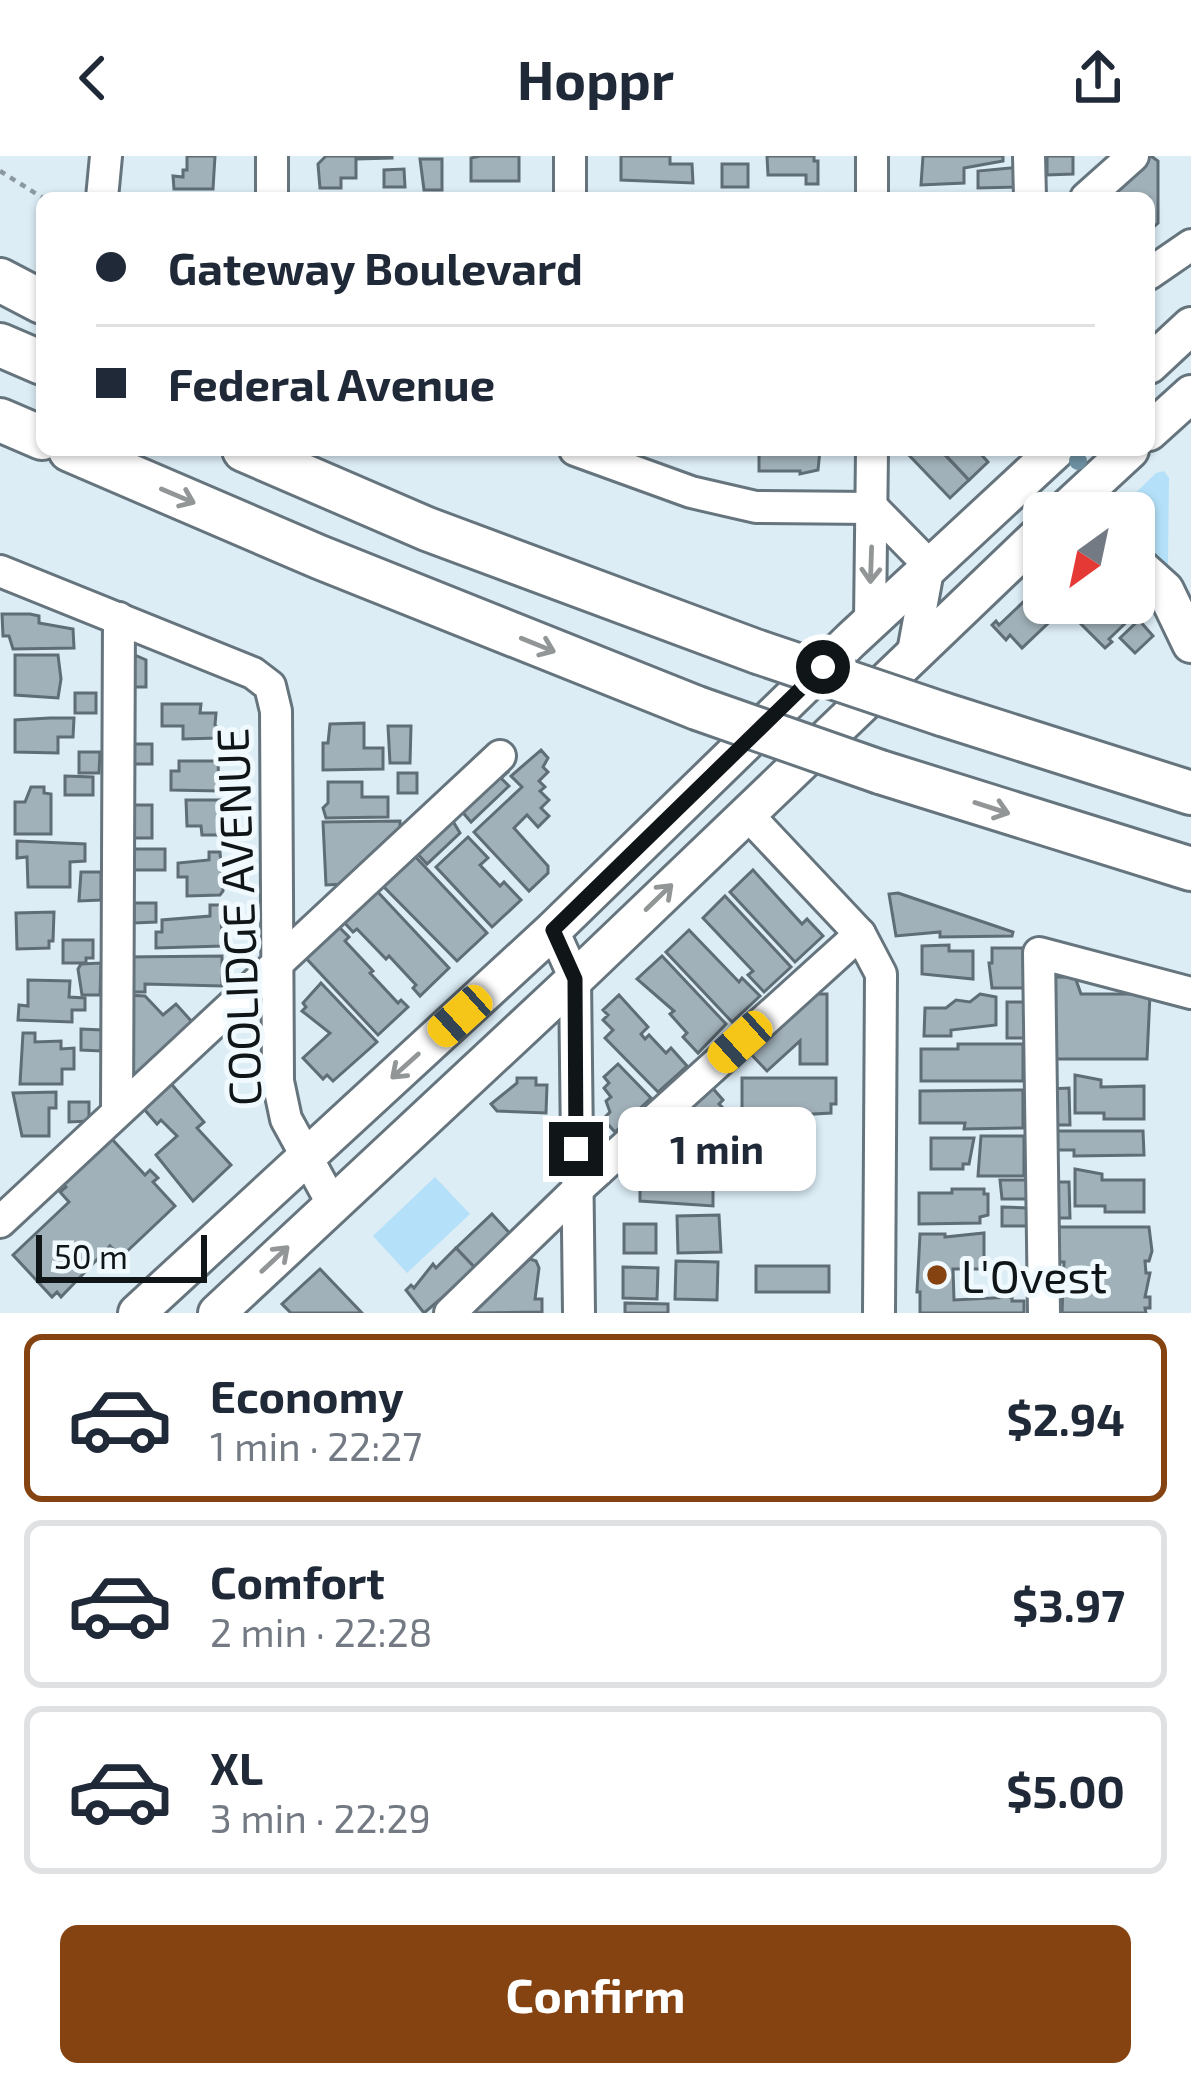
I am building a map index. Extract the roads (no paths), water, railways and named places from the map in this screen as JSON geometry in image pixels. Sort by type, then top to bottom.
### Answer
[{"type":"highway","points":[[0,280],[36,299]]},
{"type":"highway","points":[[0,345],[36,360]]},
{"type":"highway","points":[[0,420],[36,435]]},
{"type":"highway","points":[[84,456],[319,557],[698,708],[880,772],[1191,869]]},
{"type":"highway","points":[[258,456],[427,529],[758,652],[1191,793]]},
{"type":"highway","points":[[307,456],[427,529]]},
{"type":"main road","points":[[1155,359],[1191,326]]},
{"type":"main road","points":[[1155,427],[1191,394]]},
{"type":"main road","points":[[137,1313],[553,930],[869,622],[1048,456]]},
{"type":"main road","points":[[1085,492],[1124,456]]},
{"type":"main road","points":[[217,1313],[575,979],[1023,550]]},
{"type":"main road","points":[[982,588],[1023,563]]},
{"type":"main road","points":[[1155,581],[1165,590],[1191,644]]},
{"type":"street","points":[[103,192],[106,156]]},
{"type":"street","points":[[272,156],[272,192]]},
{"type":"street","points":[[570,156],[570,192]]},
{"type":"street","points":[[872,156],[872,192]]},
{"type":"street","points":[[1029,156],[1030,192]]},
{"type":"street","points":[[1093,192],[1133,156]]},
{"type":"street","points":[[1155,270],[1191,245]]},
{"type":"street","points":[[592,456],[691,492],[756,507],[873,508],[929,565],[913,652]]},
{"type":"street","points":[[869,622],[872,456]]},
{"type":"street","points":[[0,571],[119,618],[117,1111]]},
{"type":"street","name":"COOLIDGE AVENUE","points":[[119,618],[253,673],[270,686],[276,711],[278,1082],[286,1119],[333,1205]]},
{"type":"street","points":[[0,1222],[500,756]]},
{"type":"street","points":[[746,813],[860,934],[881,974],[879,1313]]},
{"type":"street","points":[[553,930],[575,979],[579,1313]]},
{"type":"street","points":[[450,1313],[577,1190],[860,934]]},
{"type":"street","points":[[1044,1313],[1039,953],[1191,993]]},
{"type":"place","name":"L'Ovest","points":[[937,1275]]}]
